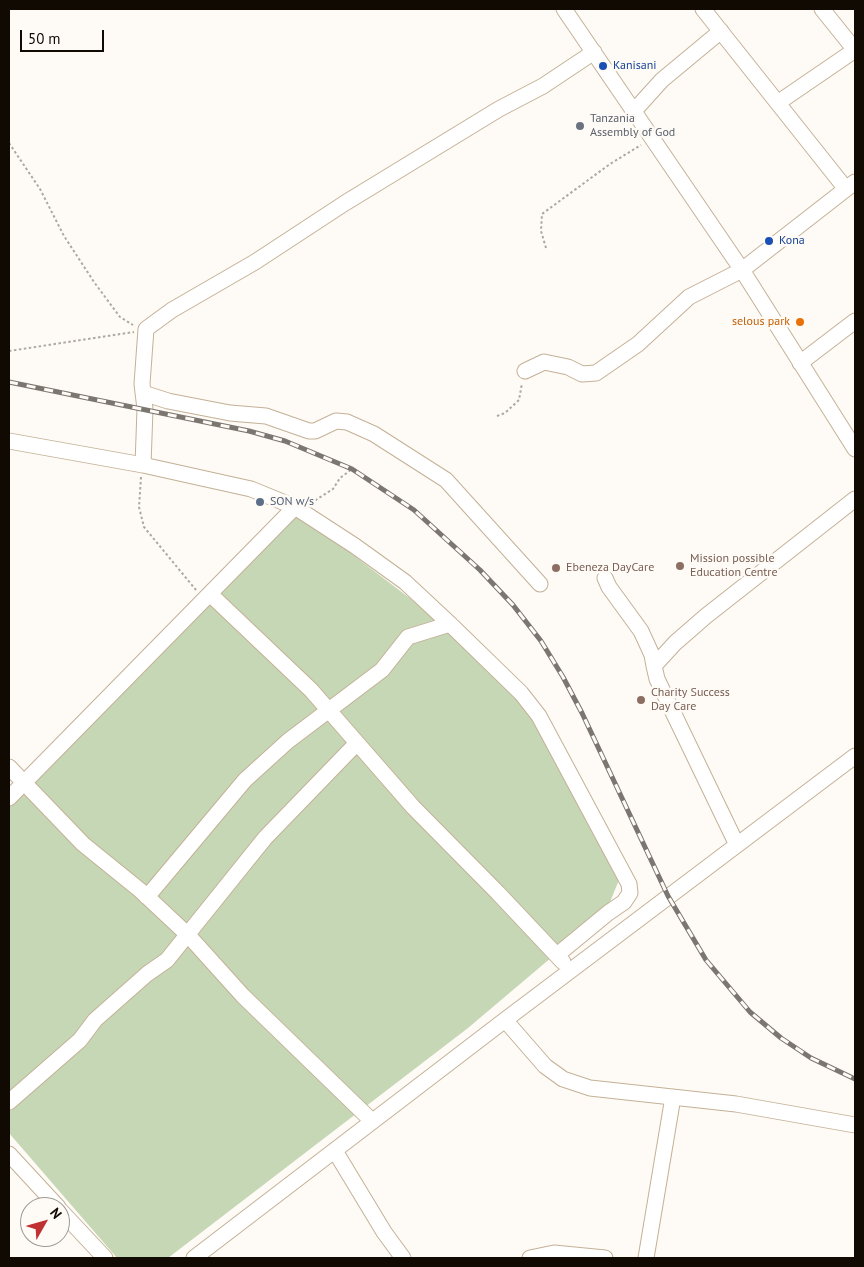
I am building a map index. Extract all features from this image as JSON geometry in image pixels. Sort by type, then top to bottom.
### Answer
[{"type":"street","points":[[564,9],[742,270],[855,449]]},
{"type":"street","points":[[525,370],[544,362],[568,367],[582,374],[596,373],[638,344],[689,297],[742,270],[851,186],[702,9]]},
{"type":"street","points":[[779,102],[855,50],[822,9]]},
{"type":"street","points":[[634,111],[662,80],[721,31]]},
{"type":"street","points":[[143,465],[145,409],[143,393],[146,329],[353,198],[499,109],[543,86],[594,52]]},
{"type":"street","points":[[800,363],[855,321]]},
{"type":"street","points":[[143,393],[230,413],[266,416],[309,431],[315,431],[336,421],[347,422],[374,434],[394,445],[450,483],[540,584]]},
{"type":"street","points":[[9,441],[143,465],[251,488],[295,507],[378,562],[405,582],[450,624],[521,693],[539,716],[629,884],[630,896],[624,902],[557,955]]},
{"type":"street","points":[[654,666],[675,643],[754,576],[855,499]]},
{"type":"street","points":[[9,798],[295,507]]},
{"type":"street","points":[[605,578],[608,587],[641,631],[650,649],[657,679],[737,845]]},
{"type":"street","points":[[205,599],[296,675],[413,808],[570,970]]},
{"type":"street","points":[[147,897],[245,780],[288,741],[382,670],[408,637],[450,624]]},
{"type":"street","points":[[641,631],[657,641],[675,643]]},
{"type":"street","points":[[9,1102],[80,1040],[96,1020],[147,974],[167,960],[265,838],[356,744]]},
{"type":"street","points":[[194,1258],[570,970],[855,756]]},
{"type":"street","points":[[9,767],[83,844],[147,897],[188,935],[250,1003],[372,1121]]},
{"type":"street","points":[[505,1020],[545,1066],[563,1079],[590,1088],[736,1104],[855,1125]]},
{"type":"street","points":[[646,1258],[673,1097]]},
{"type":"street","points":[[335,1151],[384,1232],[403,1258]]},
{"type":"street","points":[[9,1154],[49,1197]]},
{"type":"street","points":[[70,1220],[105,1258]]},
{"type":"street","points":[[530,1258],[554,1253],[604,1258]]},
{"type":"path","points":[[546,248],[541,231],[542,214],[610,164],[652,138]]},
{"type":"path","points":[[9,143],[40,189],[64,236],[110,304],[125,321],[146,329]]},
{"type":"path","points":[[9,351],[20,351],[66,341],[110,337],[146,329]]},
{"type":"path","points":[[497,416],[505,413],[519,400],[525,370]]},
{"type":"path","points":[[143,465],[138,497],[144,527],[205,599]]},
{"type":"path","points":[[295,507],[309,505],[333,489],[340,478],[352,469]]},
{"type":"green space","points":[[298,513],[420,606],[516,695],[551,747],[619,880],[610,902],[578,935],[468,1028],[168,1258],[117,1258],[70,1204],[70,1197],[64,1197],[9,1133],[9,800]]},
{"type":"railway","points":[[9,382],[249,431],[285,441],[352,469],[414,510],[480,570],[513,605],[541,641],[582,713],[668,896],[706,960],[750,1012],[781,1038],[811,1058],[855,1079]]},
{"type":"place","name":"Kanisani","points":[[603,66]]},
{"type":"place","name":"Tanzania Assembly of God","points":[[580,126]]},
{"type":"place","name":"Kona","points":[[769,241]]},
{"type":"place","name":"selous park","points":[[800,322]]},
{"type":"place","name":"SON w/s","points":[[260,502]]},
{"type":"place","name":"Mission possible Education Centre","points":[[680,566]]},
{"type":"place","name":"Ebeneza DayCare","points":[[556,568]]},
{"type":"place","name":"Charity Success Day Care","points":[[641,700]]}]
